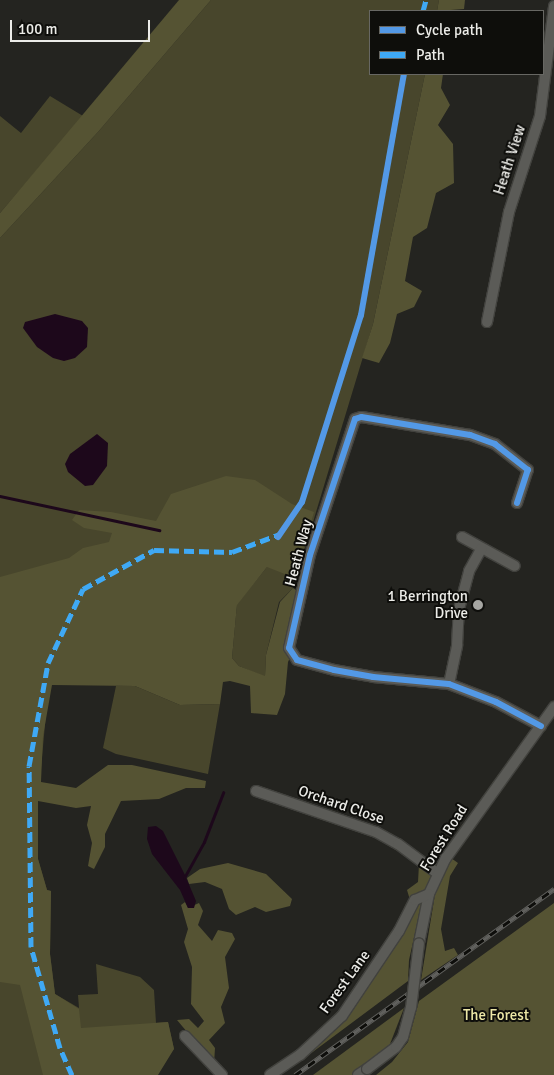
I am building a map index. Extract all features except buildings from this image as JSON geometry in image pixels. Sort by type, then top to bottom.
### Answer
[{"type":"street","name":"Heath View","points":[[487,322],[509,212],[540,116],[554,6]]},
{"type":"street","name":"Heath Way","points":[[516,503],[528,470],[495,444],[470,435],[361,417],[353,422],[310,555],[289,652],[298,660],[334,670],[373,677],[449,684],[496,702],[541,726]]},
{"type":"street","points":[[462,537],[515,566]]},
{"type":"street","points":[[449,684],[457,645],[459,609],[470,571],[482,548]]},
{"type":"street","name":"Forest Road","points":[[358,1075],[396,1047],[402,1037],[410,1008],[419,943],[429,894],[437,873],[489,795],[554,707]]},
{"type":"street","name":"Orchard Close","points":[[256,791],[376,832],[398,844],[437,873]]},
{"type":"street","name":"Forest Lane","points":[[270,1075],[300,1055],[342,1016],[399,931],[415,900],[429,894]]},
{"type":"street","points":[[185,1036],[222,1075]]},
{"type":"shaded area","points":[[211,0],[439,0],[437,10],[369,10],[369,75],[425,75],[373,324],[293,588],[279,602],[266,655],[265,677],[239,666],[232,658],[237,604],[267,567],[49,681],[38,801],[38,859],[47,890],[51,891],[50,954],[55,994],[79,1008],[78,995],[98,994],[96,964],[140,977],[154,990],[156,1023],[168,1022],[174,1049],[144,1075],[0,1075],[0,238],[98,132]]},
{"type":"shaded area","points":[[50,96],[83,116],[0,213],[0,116],[21,133]]},
{"type":"shaded area","points":[[55,314],[82,321],[88,328],[87,347],[75,358],[64,361],[53,358],[37,347],[23,328],[25,322]]},
{"type":"shaded area","points":[[97,434],[108,443],[107,466],[93,485],[85,486],[68,472],[65,464],[70,454]]},
{"type":"shaded area","points":[[116,686],[135,686],[180,705],[220,704],[208,774],[116,754],[103,748]]},
{"type":"shaded area","points":[[156,826],[163,831],[185,875],[196,901],[194,908],[188,908],[180,890],[152,854],[147,839],[148,827]]},
{"type":"green space","points":[[179,0],[211,0],[98,132],[0,238],[0,213]]},
{"type":"green space","points":[[439,0],[465,0],[464,9],[437,10]]},
{"type":"green space","points":[[425,75],[443,75],[441,88],[450,105],[438,125],[453,144],[454,183],[436,193],[427,228],[413,237],[405,281],[422,291],[414,307],[397,314],[390,343],[379,363],[362,358],[373,324]]},
{"type":"green space","points":[[226,476],[255,480],[292,504],[314,512],[295,578],[267,567],[237,605],[232,658],[239,666],[265,676],[266,655],[280,602],[293,588],[306,597],[295,647],[288,662],[285,694],[277,715],[251,713],[250,686],[230,681],[223,682],[220,704],[180,705],[135,686],[52,685],[43,736],[41,782],[76,788],[108,765],[132,765],[206,781],[205,788],[186,788],[159,799],[121,801],[105,834],[105,847],[94,869],[88,866],[92,843],[87,825],[91,806],[76,808],[38,801],[38,859],[47,890],[51,891],[50,954],[55,994],[79,1009],[81,1028],[168,1022],[174,1049],[158,1075],[43,1075],[20,985],[0,982],[0,577],[69,558],[83,548],[109,542],[112,533],[84,528],[72,520],[79,510],[111,512],[156,521],[171,494]]},
{"type":"green space","points":[[451,858],[458,863],[450,876],[441,929],[445,951],[454,948],[458,955],[421,980],[435,894]]},
{"type":"green space","points":[[228,863],[266,874],[292,899],[290,906],[266,912],[255,907],[236,915],[229,909],[222,889],[205,882],[189,884],[187,878],[200,869]]},
{"type":"green space","points":[[419,864],[433,874],[426,891],[418,892],[410,900],[407,890],[418,882]]},
{"type":"green space","points":[[185,902],[188,908],[199,903],[203,911],[198,925],[212,941],[218,930],[232,933],[235,939],[225,957],[229,988],[221,1007],[225,1023],[209,1040],[215,1048],[214,1064],[177,1020],[189,1019],[198,1028],[204,1021],[191,1004],[192,967],[184,942],[188,929],[181,905]]},
{"type":"green space","points":[[422,902],[409,960],[408,981],[306,1057],[280,1075],[275,1075],[339,1024],[419,903]]},
{"type":"green space","name":"The Forest","points":[[554,903],[554,1075],[376,1075],[392,1062],[408,1042],[419,1001]]},
{"type":"green space","points":[[404,1008],[390,1044],[361,1071],[353,1075],[313,1075]]},
{"type":"waterway","points":[[0,496],[159,530]]},
{"type":"waterway","points":[[184,878],[204,842],[223,793]]},
{"type":"railway","points":[[295,1075],[554,889]]},
{"type":"marked path","points":[[423,10],[426,0]]},
{"type":"marked path","points":[[72,1075],[60,1048],[31,947],[29,766],[48,663],[83,589],[154,550],[232,552],[280,534]]},
{"type":"cycle path","points":[[278,537],[302,502],[361,315],[404,75]]},
{"type":"cycle path","points":[[517,503],[528,470],[495,444],[470,435],[361,417],[355,419],[310,555],[289,648],[297,660],[334,670],[373,677],[449,684],[496,702],[541,726]]},
{"type":"place","name":"1 Berrington Drive","points":[[478,605]]}]
